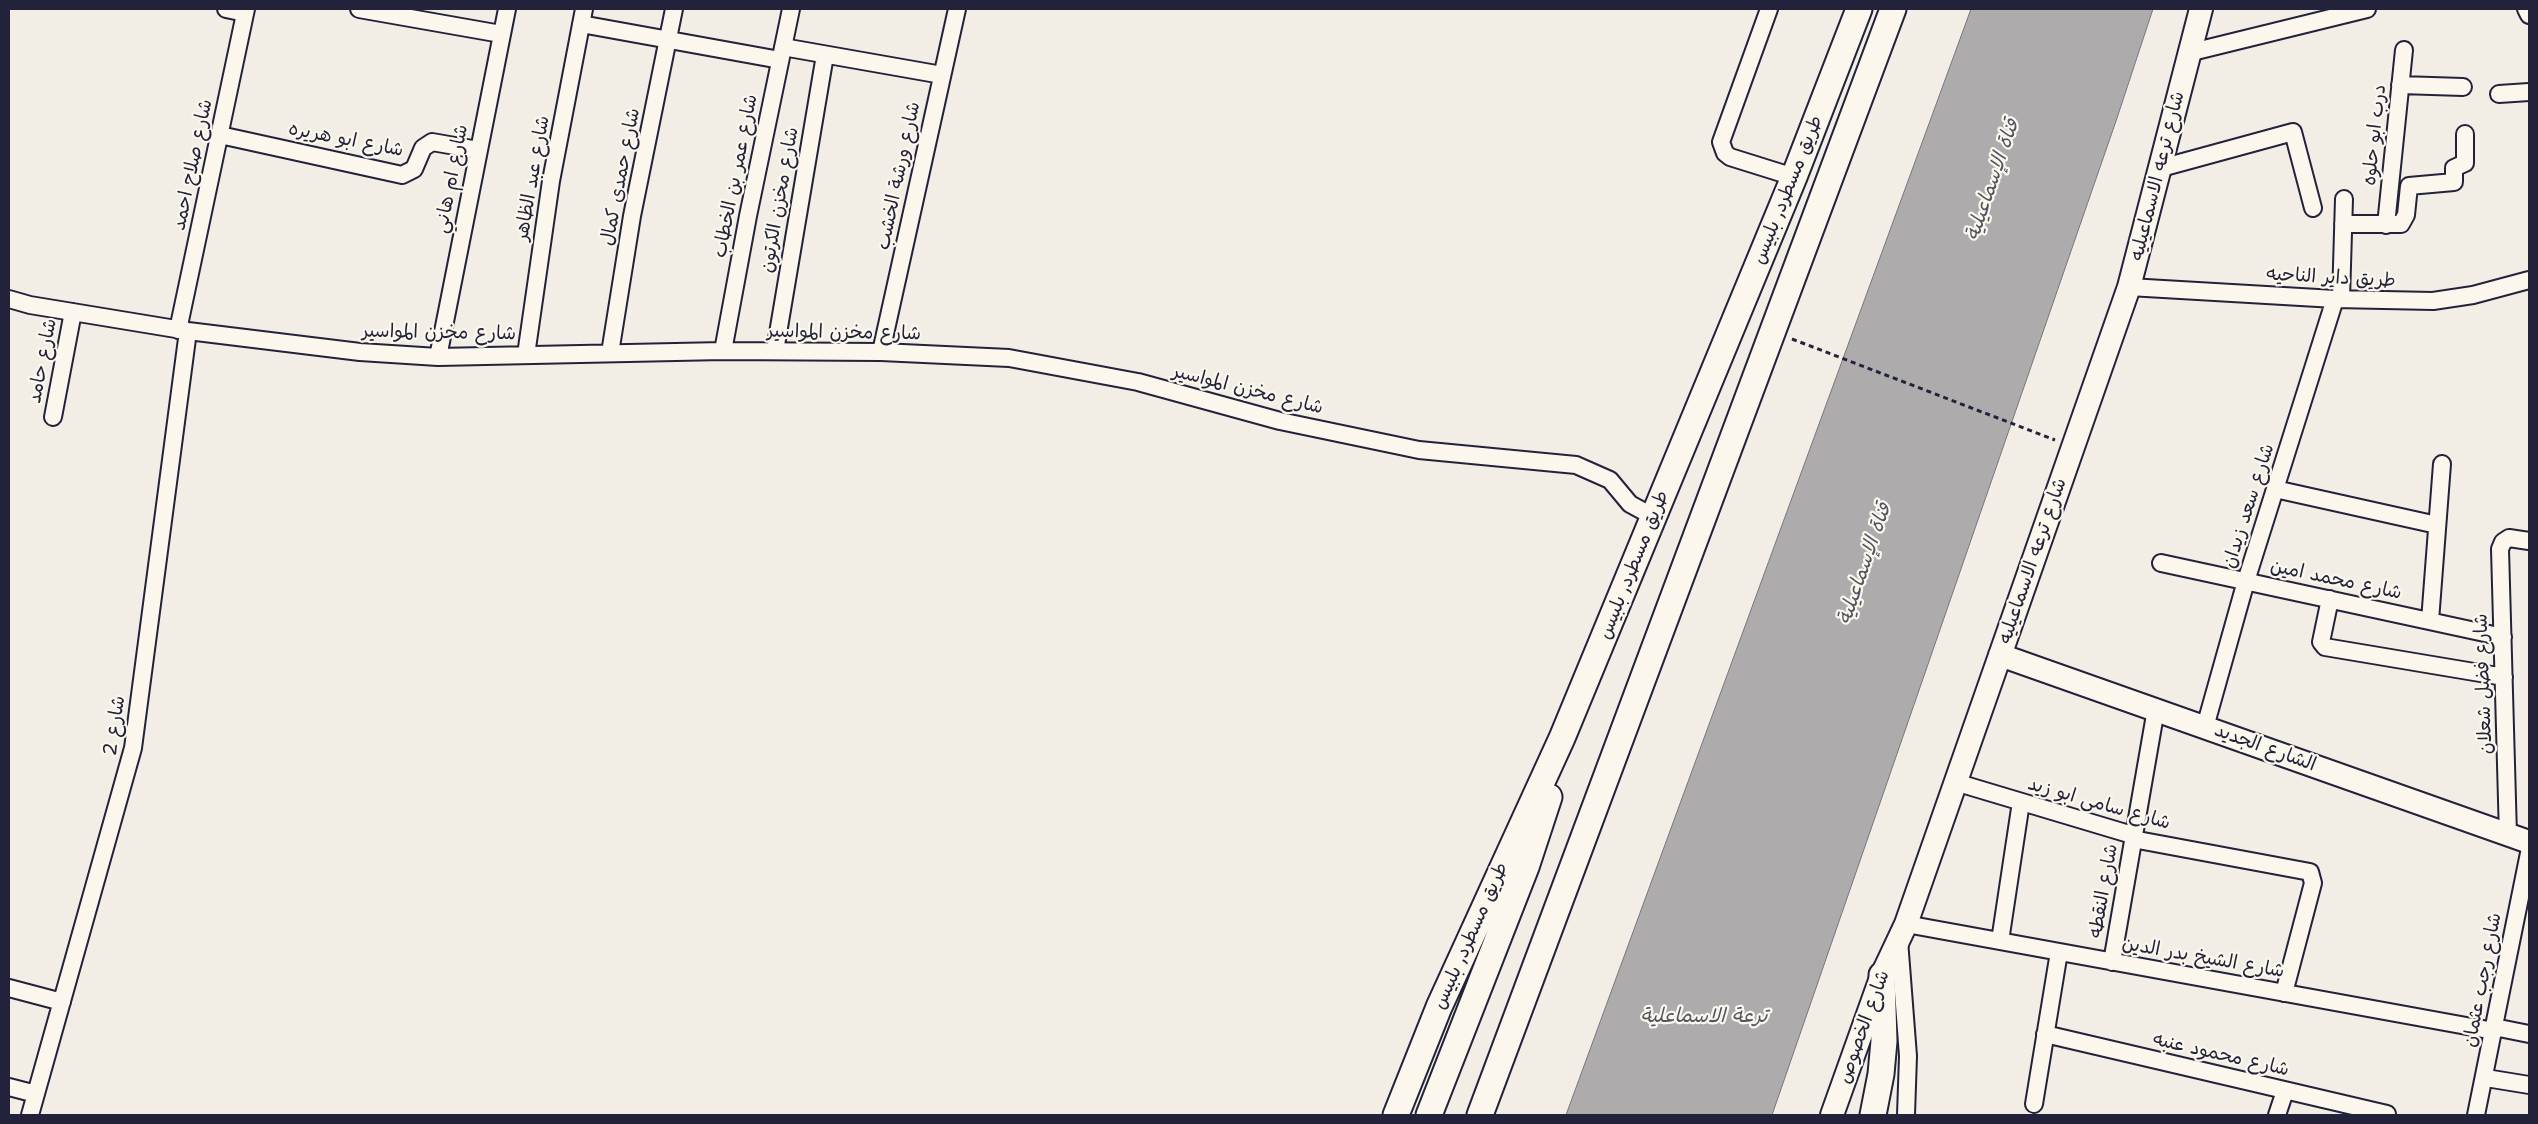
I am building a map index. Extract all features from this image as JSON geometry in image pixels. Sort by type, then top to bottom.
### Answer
[{"type":"main road","name":"طريق مسطرد, بلبيس","points":[[1396,1115],[1446,990],[1562,738],[1794,177],[1859,9]]},
{"type":"main road","name":"طريق مسطرد, بلبيس","points":[[1480,1115],[1893,9]]},
{"type":"main road","name":"شارع ترعه الاسماعيليه","points":[[1902,931],[2129,287],[2161,168],[2188,53],[2201,9]]},
{"type":"main road","name":"الشارع الجديد","points":[[2000,655],[2519,839]]},
{"type":"main road","points":[[1429,1115],[1537,836],[1562,738]]},
{"type":"main road","name":"شارع الخصوص","points":[[1832,1115],[1882,975],[1902,931]]},
{"type":"main road","points":[[1873,1115],[1881,1074],[1884,1041],[1882,975]]},
{"type":"street","points":[[226,9],[246,11]]},
{"type":"street","points":[[359,9],[501,34]]},
{"type":"street","name":"شارع ام هاني","points":[[438,357],[507,9]]},
{"type":"street","name":"شارع حمدى كمال","points":[[610,354],[632,216],[674,9]]},
{"type":"street","name":"شارع عمر بن الخطاب","points":[[723,351],[791,9]]},
{"type":"street","name":"شارع ورشة الخشب","points":[[881,352],[957,9]]},
{"type":"street","points":[[1769,9],[1721,142],[1725,153],[1730,157],[1794,177]]},
{"type":"street","points":[[2188,53],[2367,9]]},
{"type":"street","points":[[2526,9],[2529,15]]},
{"type":"street","name":"شارع صلاح احمد","points":[[183,330],[220,134],[246,11]]},
{"type":"street","points":[[583,16],[668,40],[782,54],[825,55],[942,75]]},
{"type":"street","name":"شارع عبد الظاهر","points":[[526,355],[551,182],[583,16]]},
{"type":"street","name":"درب ابو حلوه","points":[[2386,225],[2404,50]]},
{"type":"street","name":"شارع مخزن الكرتون","points":[[775,351],[825,55]]},
{"type":"street","points":[[2400,85],[2463,87]]},
{"type":"street","points":[[2499,94],[2529,92]]},
{"type":"street","points":[[2161,168],[2293,132],[2313,208]]},
{"type":"street","name":"شارع ابو هريره","points":[[220,134],[402,175],[414,169],[423,148],[432,142],[478,150]]},
{"type":"street","name":"درب ابو حلوه","points":[[2344,224],[2398,225],[2405,220],[2410,185],[2454,182],[2454,168],[2465,163],[2465,134]]},
{"type":"street","name":"شارع سعد زيدان","points":[[2205,727],[2246,581],[2338,299],[2344,199]]},
{"type":"street","name":"طريق داير الناحيه","points":[[2129,287],[2338,299],[2433,301],[2472,295],[2529,280]]},
{"type":"street","name":"شارع مخزن المواسير","points":[[9,299],[73,312],[183,330],[360,352],[438,357],[775,351],[881,352],[1018,359],[1138,382],[1280,421],[1419,450],[1576,465],[1610,480],[1630,504],[1654,517]]},
{"type":"street","name":"شارع حامد","points":[[53,417],[73,312]]},
{"type":"street","name":"شارع 2","points":[[30,1115],[133,748],[183,330]]},
{"type":"street","points":[[2430,621],[2442,464]]},
{"type":"street","points":[[2275,489],[2437,524]]},
{"type":"street","name":"شارع فضل شعلان","points":[[2519,839],[2504,678],[2500,549],[2503,542],[2512,538],[2529,541]]},
{"type":"street","name":"شارع محمد امين","points":[[2161,563],[2503,637]]},
{"type":"street","points":[[2330,600],[2321,642],[2325,648],[2504,678]]},
{"type":"street","name":"شارع النقطه","points":[[2112,962],[2156,709]]},
{"type":"street","name":"شارع سامى ابو زيد","points":[[1955,782],[2129,834],[2134,838],[2308,872],[2313,877],[2313,883],[2284,993]]},
{"type":"street","points":[[2000,941],[2021,802]]},
{"type":"street","name":"شارع رجب عثمان","points":[[2476,1115],[2486,1078],[2509,943],[2529,853]]},
{"type":"street","name":"شارع الشيخ بدر الدين","points":[[1902,931],[2000,941],[2284,993],[2529,1034]]},
{"type":"street","name":"شارع ترعه الاسماعيليه","points":[[1902,931],[1908,1056],[1906,1115]]},
{"type":"street","points":[[2034,1104],[2059,952]]},
{"type":"street","points":[[9,988],[62,1002]]},
{"type":"street","name":"شارع محمود عنبه","points":[[2045,1034],[2387,1114]]},
{"type":"street","points":[[2486,1078],[2529,1085]]},
{"type":"street","points":[[9,1087],[36,1094]]},
{"type":"street","points":[[2277,1115],[2285,1091]]},
{"type":"path","points":[[1809,347],[2073,446]]},
{"type":"water","name":"ترعة الاسماعلية","points":[[1971,9],[2153,9],[1772,1115],[1566,1115]]},
{"type":"water label","name":"قناة الإسماعيلية","points":[[1993,180]]},
{"type":"water label","name":"قناة الإسماعيلية","points":[[1865,564]]}]
